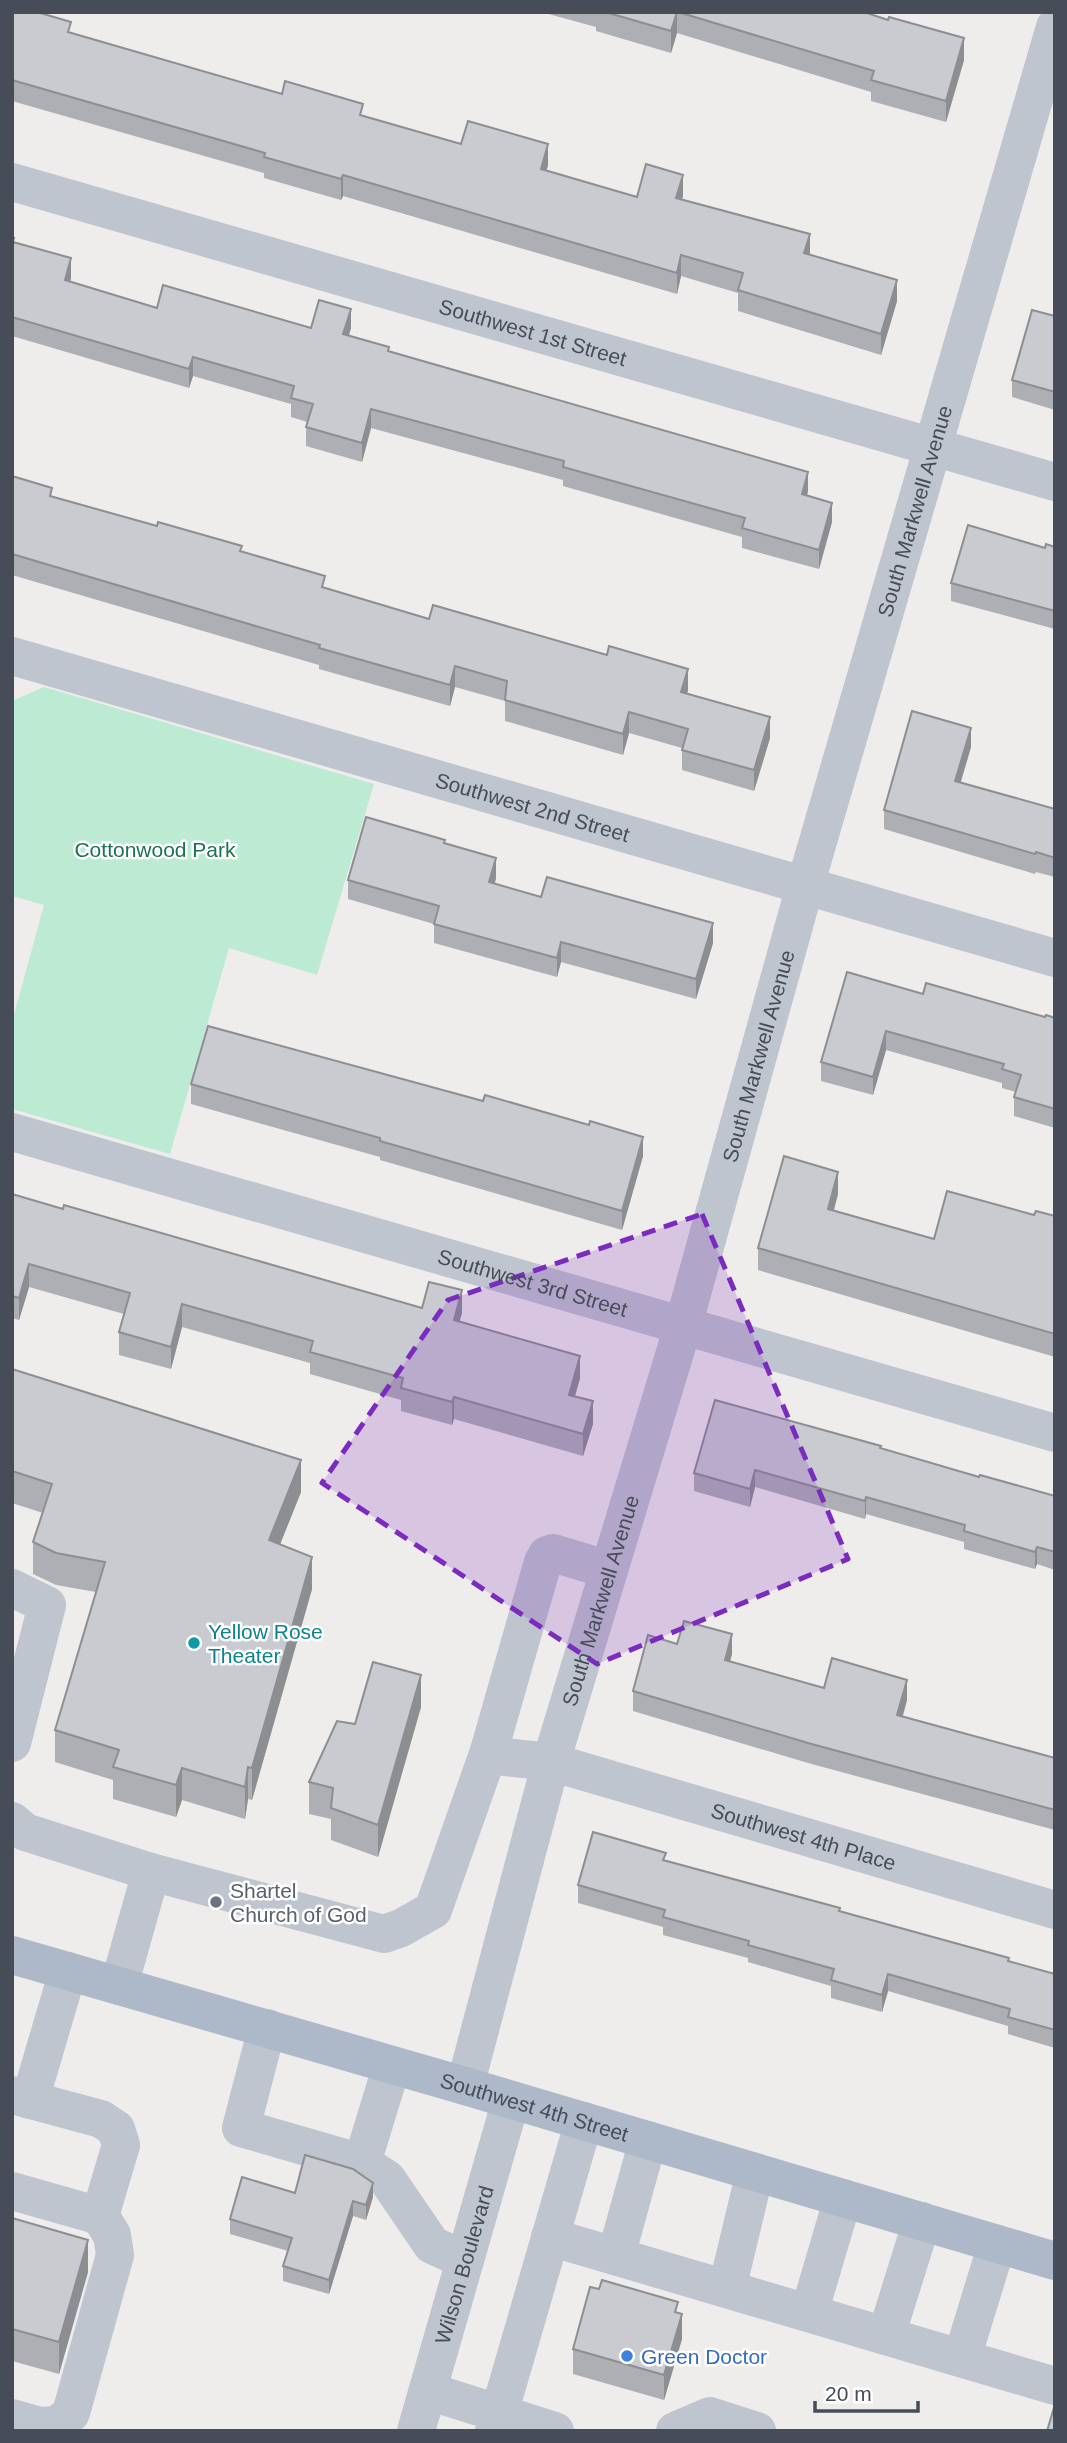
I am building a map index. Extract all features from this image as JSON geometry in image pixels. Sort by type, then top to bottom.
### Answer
[{"type":"main road","name":"Southwest 4th Street","points":[[12,1955],[1055,2261]]},
{"type":"street","name":"South Markwell Avenue","points":[[465,2086],[551,1762],[683,1326],[806,886],[1055,27]]},
{"type":"street","name":"Southwest 1st Street","points":[[12,182],[1055,482]]},
{"type":"street","name":"Southwest 2nd Street","points":[[12,656],[1055,958]]},
{"type":"street","name":"Southwest 3rd Street","points":[[12,1132],[1055,1433]]},
{"type":"street","points":[[12,1821],[25,1832],[151,1872],[384,1934],[401,1928],[433,1909],[489,1751],[547,1555],[552,1553],[609,1570]]},
{"type":"street","points":[[12,1588],[47,1605],[12,1743]]},
{"type":"street","name":"Southwest 4th Place","points":[[489,1751],[505,1757],[551,1762],[1055,1910]]},
{"type":"street","points":[[119,1986],[151,1872]]},
{"type":"street","points":[[68,1971],[21,2097],[101,2119],[117,2129],[121,2145],[100,2216]]},
{"type":"street","points":[[267,2028],[241,2128],[362,2163],[387,2179],[432,2245],[466,2260]]},
{"type":"street","points":[[362,2163],[392,2065]]},
{"type":"street","name":"Wilson Boulevard","points":[[416,2431],[511,2100]]},
{"type":"street","points":[[496,2421],[584,2121]]},
{"type":"street","points":[[616,2256],[648,2140]]},
{"type":"street","points":[[727,2288],[755,2172]]},
{"type":"street","points":[[12,2191],[100,2216],[112,2235],[116,2255],[71,2413],[58,2425],[40,2426],[12,2418]]},
{"type":"street","points":[[809,2313],[843,2198]]},
{"type":"street","points":[[886,2336],[922,2221]]},
{"type":"street","points":[[550,2237],[1055,2386]]},
{"type":"street","points":[[962,2358],[997,2244]]},
{"type":"street","points":[[428,2391],[496,2421],[555,2431]]},
{"type":"street","points":[[675,2431],[710,2416],[757,2431]]},
{"type":"highlighted area","points":[[702,1214],[848,1559],[597,1664],[322,1483],[448,1300]]},
{"type":"green space","name":"Cottonwood Park","points":[[44,687],[374,784],[317,975],[229,948],[170,1154],[12,1109],[12,1022],[44,905],[12,896],[12,701]]},
{"type":"building","points":[[12,12],[37,12],[71,22],[68,32],[282,94],[285,81],[363,104],[360,115],[461,144],[468,121],[548,144],[541,169],[637,197],[646,164],[683,175],[676,198],[810,234],[804,253],[897,280],[881,334],[738,290],[743,273],[681,255],[677,273],[343,175],[341,179],[264,157],[265,153],[12,80]]},
{"type":"building","points":[[605,12],[677,12],[671,31]]},
{"type":"building","points":[[678,12],[864,12],[964,38],[946,101],[871,80],[874,71]]},
{"type":"building","points":[[12,238],[13,242],[71,258],[65,280],[157,308],[163,285],[311,328],[319,300],[351,309],[343,334],[389,347],[388,351],[808,472],[802,494],[832,503],[819,550],[742,528],[745,518],[563,467],[564,461],[371,409],[362,443],[306,427],[313,404],[291,398],[294,386],[193,357],[189,369],[12,317]]},
{"type":"building","points":[[1032,310],[1055,316],[1055,392],[1012,380]]},
{"type":"building","points":[[12,476],[52,488],[50,496],[242,546],[240,551],[325,576],[322,587],[429,619],[433,605],[607,655],[609,646],[688,669],[681,692],[770,717],[754,770],[682,750],[688,729],[629,712],[623,734],[505,700],[507,681],[455,666],[450,685],[12,554]]},
{"type":"building","points":[[968,525],[1045,548],[1046,544],[1055,547],[1055,611],[951,583]]},
{"type":"building","points":[[912,711],[971,728],[955,781],[1055,809],[1055,858],[884,810]]},
{"type":"building","points":[[366,817],[496,858],[489,882],[541,897],[547,877],[713,923],[696,979],[561,942],[557,958],[434,924],[439,906],[348,880]]},
{"type":"building","points":[[847,972],[923,994],[926,983],[1055,1018],[1055,1109],[1014,1097],[1021,1075],[1002,1069],[1004,1064],[886,1031],[873,1077],[821,1062]]},
{"type":"building","points":[[208,1026],[483,1101],[485,1095],[589,1125],[590,1121],[643,1137],[622,1211],[191,1084]]},
{"type":"building","points":[[784,1156],[838,1172],[828,1209],[934,1239],[947,1191],[1034,1215],[1036,1211],[1055,1216],[1055,1334],[758,1248]]},
{"type":"building","points":[[12,1194],[63,1209],[64,1205],[422,1308],[429,1282],[462,1290],[454,1320],[580,1356],[569,1395],[593,1401],[583,1434],[454,1397],[452,1402],[401,1388],[403,1378],[310,1352],[313,1341],[182,1304],[171,1347],[119,1332],[130,1293],[29,1264],[19,1298],[12,1296]]},
{"type":"building","name":"Yellow Rose Theater","points":[[12,1369],[301,1460],[269,1540],[312,1557],[252,1768],[248,1767],[245,1787],[182,1768],[176,1785],[113,1767],[119,1750],[55,1730],[105,1562],[56,1553],[33,1542],[52,1484],[12,1471]]},
{"type":"building","points":[[715,1400],[881,1446],[880,1448],[979,1477],[980,1475],[1055,1496],[1055,1552],[1037,1547],[1035,1552],[964,1531],[965,1525],[866,1497],[865,1501],[755,1470],[750,1489],[694,1473]]},
{"type":"building","points":[[684,1621],[732,1634],[725,1660],[824,1688],[832,1658],[907,1680],[897,1715],[1055,1758],[1055,1810],[808,1743],[633,1691],[648,1635],[677,1644]]},
{"type":"building","points":[[373,1662],[421,1675],[378,1825],[331,1808],[333,1788],[309,1782],[337,1721],[355,1724]]},
{"type":"building","points":[[593,1832],[666,1853],[663,1860],[840,1908],[839,1911],[1009,1958],[1008,1961],[1055,1974],[1055,2030],[1008,2017],[1010,2009],[888,1974],[882,1995],[831,1980],[834,1969],[748,1945],[749,1941],[663,1917],[665,1910],[578,1885]]},
{"type":"building","points":[[305,2155],[353,2169],[373,2183],[366,2205],[353,2201],[329,2280],[283,2266],[292,2238],[230,2219],[242,2177],[295,2193]]},
{"type":"building","points":[[12,2218],[88,2240],[59,2342],[12,2329]]},
{"type":"building","name":"Green Doctor","points":[[602,2280],[678,2302],[675,2312],[682,2314],[664,2375],[573,2349],[590,2287],[599,2289]]},
{"type":"building","points":[[1055,2404],[1055,2431],[1047,2431]]},
{"type":"place","name":"Yellow Rose Theater","points":[[194,1643]]},
{"type":"place","name":"Shartel Church of God","points":[[216,1902]]},
{"type":"place","name":"Green Doctor","points":[[627,2356]]}]
